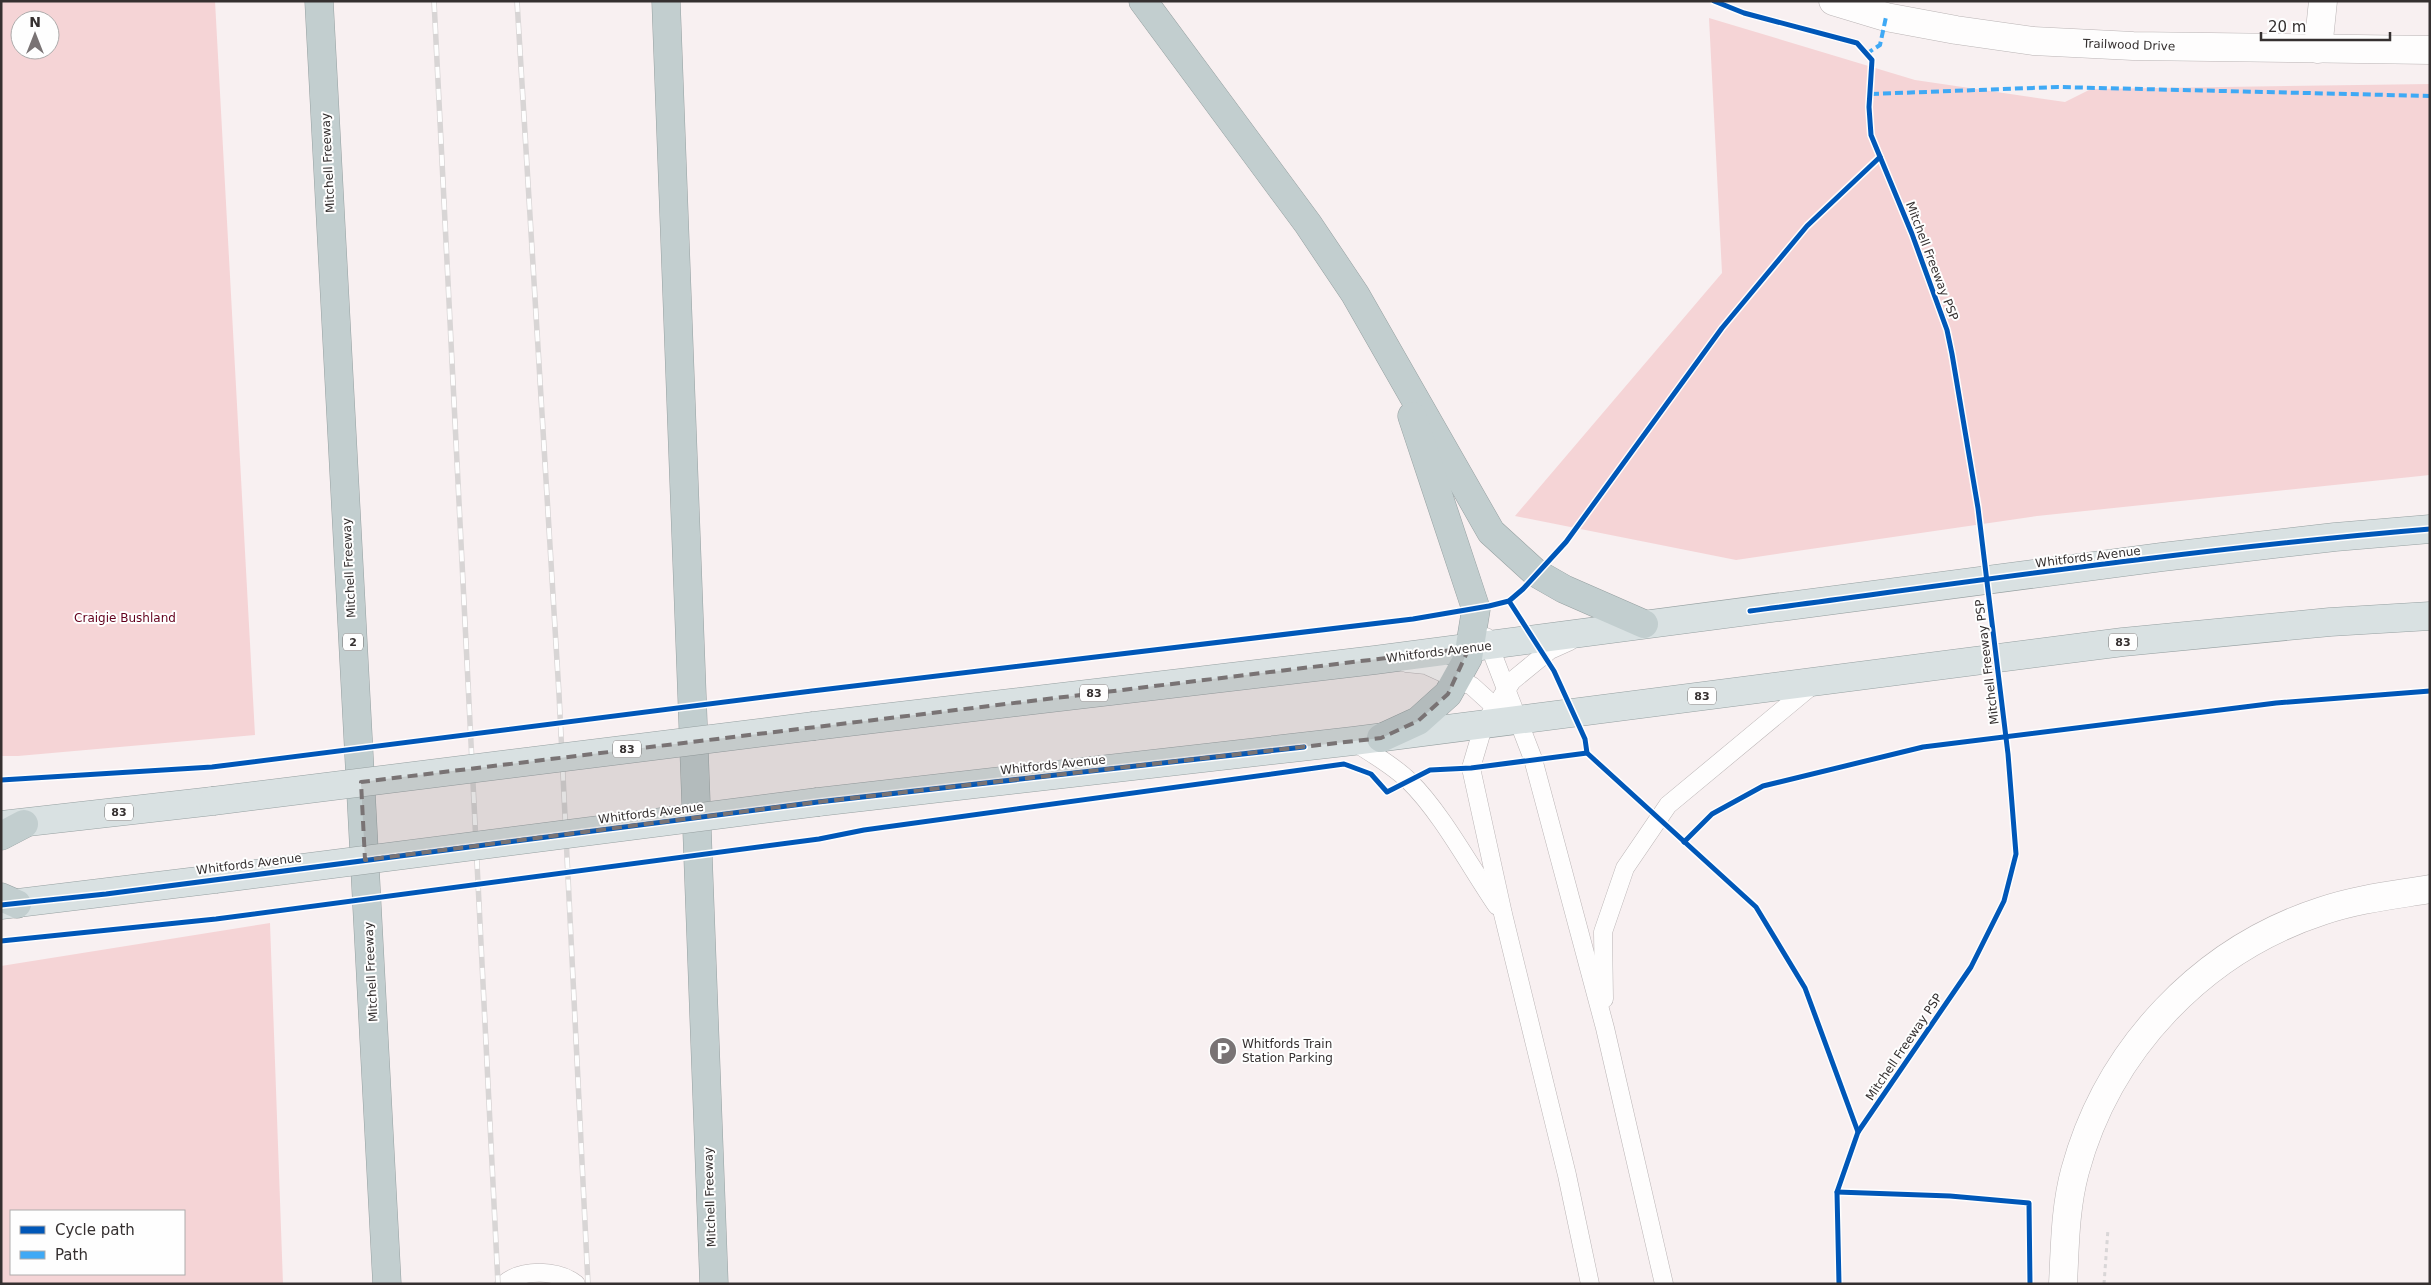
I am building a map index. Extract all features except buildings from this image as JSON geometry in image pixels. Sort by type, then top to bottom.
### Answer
[{"type":"highway","name":"Mitchell Freeway","points":[[319,1],[387,1284]]},
{"type":"highway","name":"Mitchell Freeway","points":[[666,1],[714,1284]]},
{"type":"highway","points":[[1143,1],[1308,224],[1355,294],[1491,532],[1536,573],[1564,589],[1644,624]]},
{"type":"highway","points":[[1381,738],[1418,721],[1448,694],[1468,658],[1479,646],[1476,609],[1393,360]]},
{"type":"main road","name":"Whitfords Avenue","points":[[9,828],[814,726],[1375,660],[2162,557],[2335,537],[2430,529]]},
{"type":"main road","name":"Whitfords Avenue","points":[[6,902],[215,879],[818,802],[1381,738],[1502,718],[1817,681],[2123,642],[2330,622],[2430,616]]},
{"type":"street","name":"Trailwood Drive","points":[[1833,1],[1886,17],[1956,30],[2033,41],[2132,46],[2430,50]]},
{"type":"street","points":[[2318,49],[2323,1]]},
{"type":"street","points":[[2063,1284],[2065,1222],[2074,1172],[2090,1125],[2112,1080],[2126,1059],[2173,1001],[2211,968],[2232,954],[2299,919],[2347,904],[2430,889]]},
{"type":"lane","points":[[1590,1284],[1567,1175],[1502,914],[1471,768],[1502,718],[1507,690],[1512,681],[1550,650],[1594,631]]},
{"type":"lane","points":[[1479,646],[1507,690],[1502,718]]},
{"type":"lane","points":[[1375,660],[1426,665],[1472,686],[1502,718],[1533,759],[1605,1028],[1664,1284]]},
{"type":"lane","points":[[1605,1028],[1603,932],[1625,868],[1668,805],[1817,681]]},
{"type":"lane","points":[[1353,741],[1393,767],[1410,782],[1434,812],[1502,914]]},
{"type":"lane","points":[[504,1284],[522,1273],[565,1275],[576,1284]]},
{"type":"path","points":[[2104,1284],[2108,1229]]},
{"type":"highlighted area","points":[[1469,648],[1448,694],[1418,721],[1381,738],[818,802],[365,860],[361,782]]},
{"type":"green space","name":"Craigie Bushland","points":[[1,1],[215,1],[255,735],[1,756]]},
{"type":"green space","points":[[1709,18],[1915,80],[2065,102],[2091,89],[2430,84],[2430,475],[2037,516],[1736,560],[1515,516],[1722,273]]},
{"type":"green space","points":[[270,923],[283,1284],[1,1284],[1,966]]},
{"type":"railway","points":[[434,1],[498,1284]]},
{"type":"railway","points":[[517,1],[559,694],[588,1284]]},
{"type":"marked path","points":[[1866,54],[1880,45],[1886,17]]},
{"type":"marked path","points":[[1871,94],[2058,87],[2430,96]]},
{"type":"cycle path","name":"Mitchell Freeway PSP","points":[[1714,1],[1744,13],[1857,43],[1872,60],[1869,107],[1871,135],[1912,234],[1947,330],[1952,354],[1978,508],[2008,754],[2016,854],[2004,901],[1971,967],[1858,1132],[1837,1192],[1839,1284]]},
{"type":"cycle path","points":[[1,780],[212,767],[812,691],[1413,619],[1509,601],[1523,589],[1566,542],[1722,328],[1807,226],[1880,157]]},
{"type":"cycle path","points":[[1750,611],[2174,555],[2430,529]]},
{"type":"cycle path","points":[[1509,601],[1554,671],[1585,739],[1587,753]]},
{"type":"cycle path","points":[[1684,842],[1712,814],[1763,786],[1923,747],[2276,703],[2430,691]]},
{"type":"cycle path","points":[[1,905],[106,894],[818,802],[1304,747]]},
{"type":"cycle path","points":[[1,941],[216,919],[819,839],[864,830],[1344,764],[1371,774],[1387,792],[1430,770],[1471,768],[1587,753],[1756,907],[1805,988],[1858,1132]]},
{"type":"cycle path","points":[[1837,1192],[1950,1196],[2029,1203],[2030,1284]]},
{"type":"place","name":"Whitfords Train Station Parking","points":[[1223,1051]]}]
